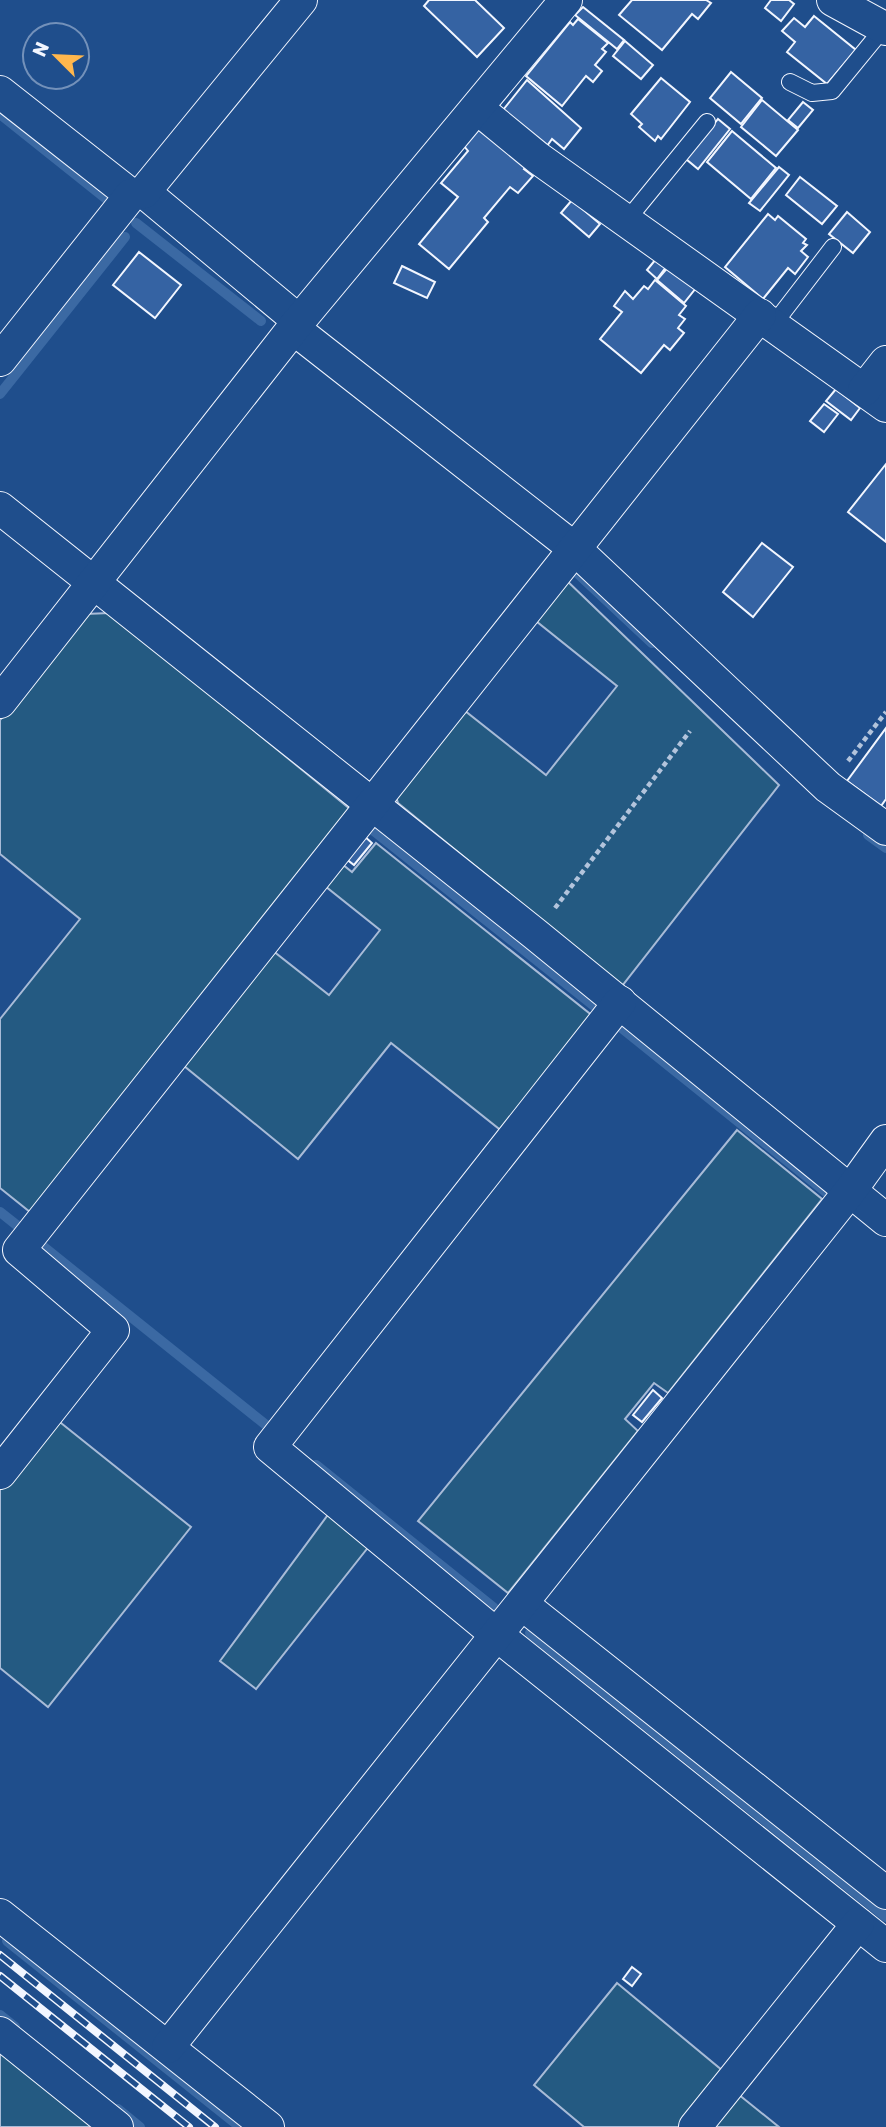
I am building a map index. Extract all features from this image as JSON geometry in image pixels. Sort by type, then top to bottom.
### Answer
[{"type":"street","points":[[0,360],[301,0]]},
{"type":"street","points":[[0,702],[296,325],[566,0]]},
{"type":"street","points":[[833,0],[885,28]]},
{"type":"street","points":[[0,92],[137,193],[296,325],[575,549],[828,787],[886,829]]},
{"type":"street","points":[[477,108],[538,158],[875,398],[886,362]]},
{"type":"street","points":[[0,1474],[113,1330],[19,1250],[575,549],[766,320]]},
{"type":"street","points":[[0,508],[620,1002],[886,1220]]},
{"type":"street","points":[[620,1002],[270,1447],[497,1635],[886,1946]]},
{"type":"street","points":[[168,2047],[850,1191],[886,1141]]},
{"type":"street","points":[[522,1604],[886,1894]]},
{"type":"street","points":[[0,1915],[268,2127]]},
{"type":"street","points":[[695,2127],[859,1924]]},
{"type":"street","points":[[0,2033],[117,2127]]},
{"type":"lane","points":[[790,82],[812,93],[832,91],[885,28]]},
{"type":"lane","points":[[626,220],[707,122]]},
{"type":"lane","points":[[766,320],[833,247]]},
{"type":"path","points":[[828,787],[886,712]]},
{"type":"path","points":[[535,934],[691,731]]},
{"type":"shaded area","points":[[563,577],[779,785],[622,986],[398,803],[394,790],[460,707],[546,775],[617,686],[531,617]]},
{"type":"shaded area","points":[[110,613],[350,809],[35,1216],[0,1188],[0,1019],[80,919],[0,854],[0,720],[85,614]]},
{"type":"shaded area","points":[[376,843],[594,1017],[503,1132],[391,1043],[298,1159],[178,1061],[268,947],[329,995],[380,930],[320,882],[337,860],[352,872]]},
{"type":"shaded area","points":[[737,1130],[822,1199],[668,1393],[654,1383],[625,1419],[638,1431],[508,1593],[418,1521]]},
{"type":"shaded area","points":[[56,1419],[191,1527],[48,1707],[0,1668],[0,1489]]},
{"type":"shaded area","points":[[330,1512],[370,1545],[256,1689],[220,1661]]},
{"type":"shaded area","points":[[617,1983],[729,2076],[688,2127],[584,2127],[534,2085]]},
{"type":"shaded area","points":[[0,2043],[107,2127],[0,2127]]},
{"type":"shaded area","points":[[733,2090],[779,2127],[703,2127]]},
{"type":"building","points":[[429,0],[475,0],[504,28],[477,57],[424,6]]},
{"type":"building","points":[[632,0],[706,0],[711,3],[698,19],[692,14],[662,50],[619,15]]},
{"type":"building","points":[[771,0],[789,0],[794,4],[781,21],[765,8]]},
{"type":"building","points":[[583,7],[624,40],[617,49],[575,15]]},
{"type":"building","points":[[814,16],[856,50],[827,84],[787,52],[795,42],[782,31],[794,18],[805,27]]},
{"type":"building","points":[[578,19],[608,43],[602,49],[606,52],[595,65],[602,71],[593,82],[586,76],[562,106],[526,76],[570,22],[573,25]]},
{"type":"building","points":[[625,41],[653,65],[641,79],[613,56]]},
{"type":"building","points":[[731,72],[762,98],[741,124],[710,98]]},
{"type":"building","points":[[661,78],[690,102],[661,139],[658,136],[655,141],[639,127],[642,124],[631,114]]},
{"type":"building","points":[[527,80],[581,128],[564,149],[552,139],[547,146],[503,110]]},
{"type":"building","points":[[762,100],[798,130],[776,156],[741,127]]},
{"type":"building","points":[[803,102],[813,110],[798,128],[788,120]]},
{"type":"building","points":[[718,119],[730,129],[698,169],[686,159]]},
{"type":"building","points":[[481,126],[527,165],[524,169],[533,176],[518,193],[510,187],[484,218],[488,222],[449,269],[419,244],[458,197],[441,183],[468,151],[464,146]]},
{"type":"building","points":[[732,131],[776,168],[751,199],[707,162]]},
{"type":"building","points":[[779,167],[789,175],[760,211],[749,203]]},
{"type":"building","points":[[800,177],[837,206],[822,224],[786,195]]},
{"type":"building","points":[[572,200],[600,224],[589,237],[561,213]]},
{"type":"building","points":[[847,212],[870,232],[853,253],[829,234]]},
{"type":"building","points":[[768,214],[775,220],[778,216],[806,239],[803,243],[807,245],[801,251],[808,257],[795,274],[788,268],[763,299],[725,267]]},
{"type":"building","points":[[139,252],[181,285],[155,318],[113,285]]},
{"type":"building","points":[[656,259],[666,267],[657,279],[647,270]]},
{"type":"building","points":[[402,266],[435,282],[427,298],[394,283]]},
{"type":"building","points":[[669,266],[696,288],[684,303],[657,280]]},
{"type":"building","points":[[655,280],[686,306],[679,315],[685,319],[678,328],[684,333],[670,350],[664,345],[641,373],[600,339],[622,312],[614,306],[625,291],[633,299],[644,286],[648,289]]},
{"type":"building","points":[[836,389],[860,408],[851,420],[826,401]]},
{"type":"building","points":[[824,404],[838,414],[824,432],[810,421]]},
{"type":"building","points":[[886,464],[886,542],[848,512]]},
{"type":"building","points":[[762,543],[793,567],[753,617],[723,592]]},
{"type":"building","points":[[886,728],[886,799],[881,806],[847,781]]},
{"type":"building","points":[[363,835],[372,843],[354,865],[345,858]]},
{"type":"building","points":[[653,1390],[662,1398],[642,1422],[633,1415]]},
{"type":"building","points":[[632,1967],[641,1974],[632,1986],[623,1979]]},
{"type":"waterway","points":[[0,114],[109,201]]},
{"type":"waterway","points":[[136,223],[261,321]]},
{"type":"waterway","points":[[0,394],[125,237]]},
{"type":"waterway","points":[[573,569],[652,643]]},
{"type":"waterway","points":[[369,827],[598,1009]]},
{"type":"waterway","points":[[868,835],[886,848]]},
{"type":"waterway","points":[[618,1025],[826,1192]]},
{"type":"waterway","points":[[0,1212],[19,1227]]},
{"type":"waterway","points":[[40,1244],[266,1425]]},
{"type":"waterway","points":[[316,1465],[494,1608]]},
{"type":"waterway","points":[[530,1633],[886,1917]]},
{"type":"waterway","points":[[7,1941],[240,2127]]},
{"type":"waterway","points":[[0,2015],[15,2027]]},
{"type":"waterway","points":[[118,2109],[140,2127]]},
{"type":"railway","points":[[0,1955],[215,2127]]},
{"type":"railway","points":[[0,1976],[189,2127]]}]
